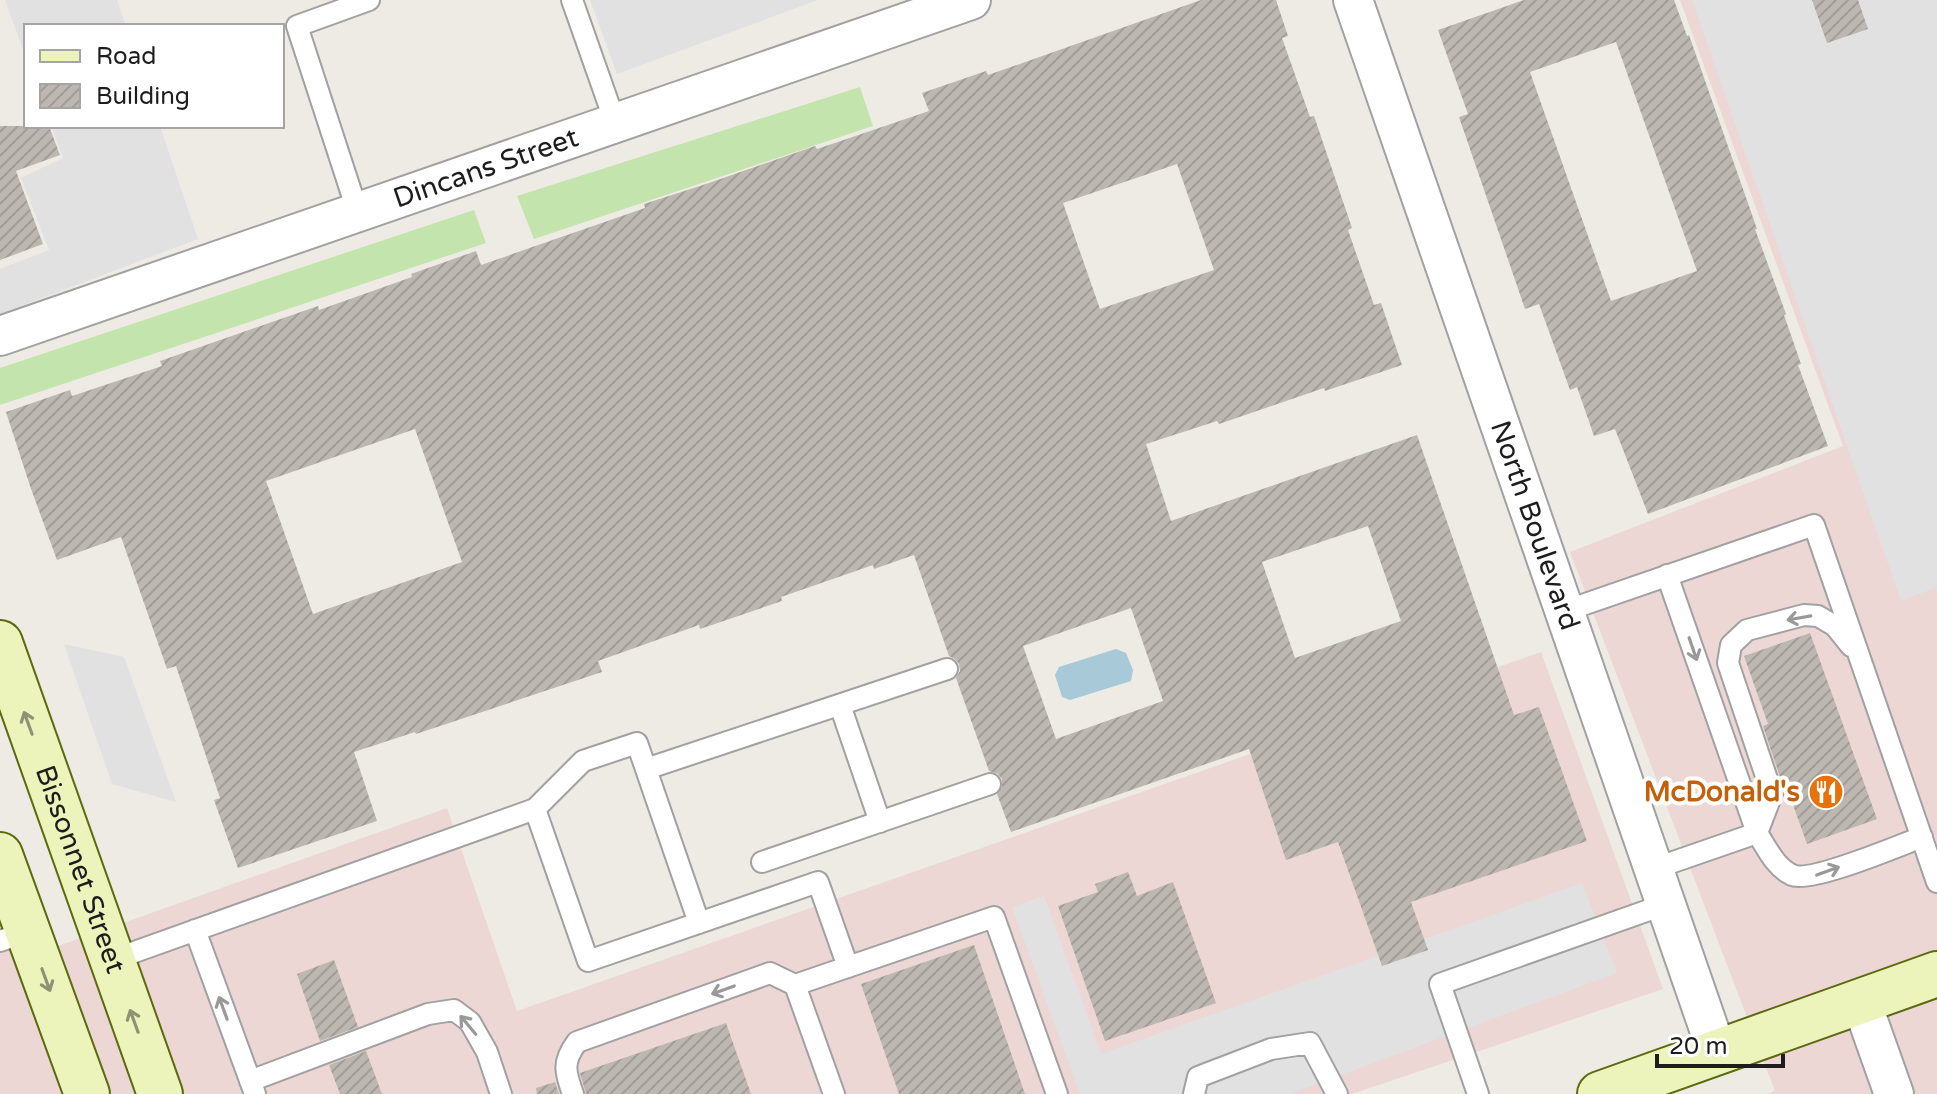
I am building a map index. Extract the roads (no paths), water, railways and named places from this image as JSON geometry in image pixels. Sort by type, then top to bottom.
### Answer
[{"type":"main road","name":"Bissonnet Street","points":[[0,643],[160,1094]]},
{"type":"main road","points":[[0,855],[14,936],[87,1094]]},
{"type":"main road","points":[[14,936],[94,908]]},
{"type":"main road","points":[[1600,1094],[1937,974]]},
{"type":"street","name":"Dincans Street","points":[[0,336],[971,0]]},
{"type":"street","name":"North Boulevard","points":[[1353,0],[1717,1052]]},
{"type":"street","points":[[1861,1001],[1894,1094]]},
{"type":"lane","points":[[358,213],[297,26],[369,0]]},
{"type":"lane","points":[[572,0],[615,122]]},
{"type":"lane","points":[[1565,611],[1814,525],[1937,882]]},
{"type":"lane","points":[[1667,575],[1757,833],[1778,866],[1795,877],[1814,876],[1922,837]]},
{"type":"lane","points":[[1653,869],[1757,833],[1772,794],[1728,663],[1731,645],[1747,630],[1804,615],[1818,616],[1835,626],[1859,657]]},
{"type":"lane","points":[[646,769],[947,669]]},
{"type":"lane","points":[[840,705],[880,822]]},
{"type":"lane","points":[[112,960],[535,809],[583,761],[637,743],[699,923]]},
{"type":"lane","points":[[762,862],[990,784]]},
{"type":"lane","points":[[535,809],[588,961],[818,882],[848,967]]},
{"type":"lane","points":[[1478,1094],[1440,984],[1666,904]]},
{"type":"lane","points":[[573,1094],[565,1066],[577,1042],[770,973],[795,985],[994,917],[1057,1094]]},
{"type":"lane","points":[[195,930],[252,1088],[428,1014],[454,1010],[470,1022],[487,1052],[501,1094]]},
{"type":"lane","points":[[795,985],[834,1094]]},
{"type":"lane","points":[[1194,1094],[1198,1077],[1271,1049],[1310,1043],[1337,1094]]},
{"type":"water","points":[[1116,649],[1126,653],[1133,670],[1131,681],[1070,700],[1062,697],[1055,675],[1059,667]]},
{"type":"place","name":"McDonald's","points":[[1826,792]]}]
